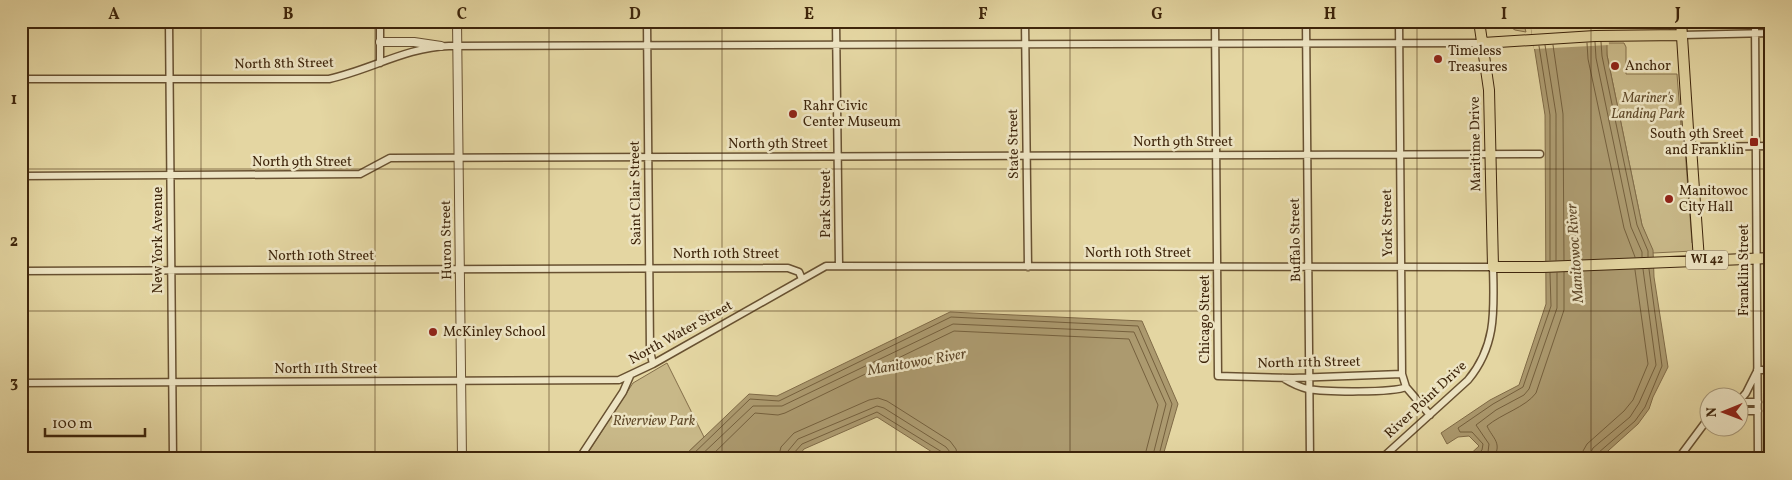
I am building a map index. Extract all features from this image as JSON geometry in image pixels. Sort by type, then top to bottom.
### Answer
[{"type":"main road","name":"Maritime Drive","points":[[1479,21],[1489,81],[1493,267]]},
{"type":"main road","points":[[1681,21],[1688,129],[1700,260]]},
{"type":"main road","name":"North 8th Street","points":[[1483,43],[1621,35],[1682,34]]},
{"type":"main road","name":"WI 42","points":[[1700,260],[1771,258]]},
{"type":"main road","name":"North 10th Street","points":[[1493,267],[1543,267],[1700,260]]},
{"type":"street","name":"New York Avenue","points":[[169,21],[172,459]]},
{"type":"street","points":[[380,21],[380,62]]},
{"type":"street","name":"Huron Street","points":[[457,21],[462,459]]},
{"type":"street","name":"Saint Clair Street","points":[[647,21],[650,351],[653,364]]},
{"type":"street","name":"Park Street","points":[[836,21],[839,266]]},
{"type":"street","name":"State Street","points":[[1025,21],[1028,267]]},
{"type":"street","name":"Chicago Street","points":[[1215,21],[1218,376]]},
{"type":"street","name":"Buffalo Street","points":[[1306,21],[1310,459]]},
{"type":"street","name":"York Street","points":[[1399,21],[1402,374],[1406,387],[1430,415]]},
{"type":"street","name":"Franklin Street","points":[[1755,21],[1758,459]]},
{"type":"street","points":[[1682,34],[1771,33]]},
{"type":"street","points":[[380,42],[414,42],[441,46]]},
{"type":"street","name":"North 8th Street","points":[[21,79],[329,78],[347,75],[408,53],[441,46],[1483,43]]},
{"type":"street","points":[[1691,146],[1771,146]]},
{"type":"street","name":"North 9th Street","points":[[21,176],[360,174],[390,158],[458,157],[1540,154]]},
{"type":"street","name":"North 10th Street","points":[[21,271],[788,268],[799,272],[802,279],[826,266],[1493,267]]},
{"type":"street","name":"River Point Drive","points":[[1381,459],[1477,370],[1492,334],[1494,316],[1493,267]]},
{"type":"street","name":"North Water Street","points":[[579,459],[623,392],[630,376],[802,279]]},
{"type":"street","points":[[1750,388],[1757,370],[1771,370]]},
{"type":"street","name":"North 11th Street","points":[[1218,376],[1282,378],[1402,374]]},
{"type":"street","name":"North 11th Street","points":[[21,383],[619,380],[630,376]]},
{"type":"street","points":[[1282,378],[1310,390]]},
{"type":"street","name":"North 11th Street","points":[[1310,390],[1391,390],[1406,387]]},
{"type":"street","points":[[1750,402],[1758,402]]},
{"type":"street","points":[[1750,411],[1758,411]]},
{"type":"street","points":[[1678,459],[1700,429]]},
{"type":"green space","points":[[1501,21],[1523,21],[1526,32],[1515,30]]},
{"type":"green space","points":[[1607,21],[1674,21],[1674,27],[1670,29],[1659,26],[1606,27]]},
{"type":"green space","name":"Mariner's Landing Park","points":[[1606,43],[1624,43],[1626,47],[1626,74],[1677,74],[1692,243],[1694,244],[1693,251],[1653,253],[1642,225]]},
{"type":"green space","name":"Riverview Park","points":[[667,363],[704,437],[681,459],[584,459],[633,383]]},
{"type":"water","name":"Manitowoc River","points":[[1528,21],[1607,21],[1607,55],[1642,225],[1653,250],[1654,277],[1668,367],[1649,409],[1638,424],[1599,459],[1465,459],[1479,446],[1469,436],[1458,437],[1447,444],[1441,433],[1490,400],[1519,385],[1546,304],[1545,115],[1531,27]]},
{"type":"water","name":"Manitowoc River","points":[[950,312],[1142,321],[1178,404],[1162,459],[943,459],[877,417],[804,449],[796,459],[681,459],[749,394],[777,396]]},
{"type":"pier","points":[[1608,27],[1609,45],[1534,49],[1531,28]]},
{"type":"place","name":"Timeless Treasures","points":[[1438,59]]},
{"type":"place","name":"Anchor","points":[[1615,66]]},
{"type":"place","name":"Rahr Civic Center Museum","points":[[793,114]]},
{"type":"place","name":"South 9th Sreet and Franklin","points":[[1754,142]]},
{"type":"place","name":"Manitowoc City Hall","points":[[1669,199]]},
{"type":"place","name":"McKinley School","points":[[433,332]]}]
